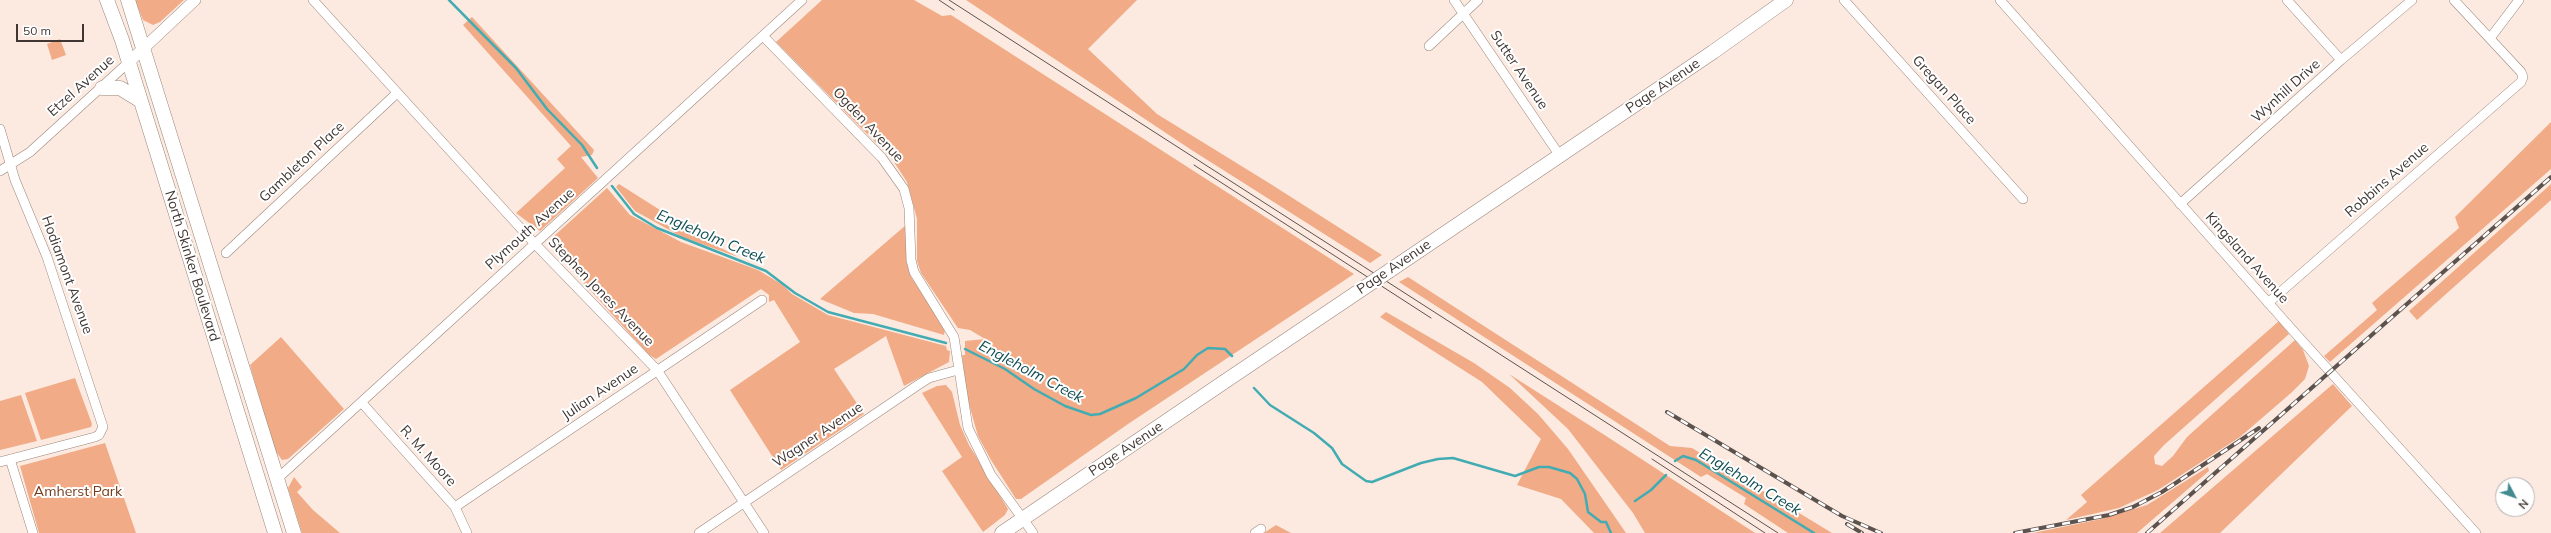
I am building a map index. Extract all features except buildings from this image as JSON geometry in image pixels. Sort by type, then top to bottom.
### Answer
[{"type":"main road","name":"North Skinker Boulevard","points":[[107,0],[129,62],[275,533]]},
{"type":"main road","name":"North Skinker Boulevard","points":[[128,0],[144,47],[294,533]]},
{"type":"main road","name":"Page Avenue","points":[[1002,533],[1560,156],[1786,0]]},
{"type":"main road","points":[[102,88],[120,88],[141,101]]},
{"type":"street","name":"Etzel Avenue","points":[[0,171],[30,152],[102,88],[195,0]]},
{"type":"street","name":"Stephen Jones Avenue","points":[[313,0],[535,244],[657,370],[764,533]]},
{"type":"street","name":"Plymouth Avenue","points":[[277,479],[802,0]]},
{"type":"street","name":"Sutter Avenue","points":[[1454,0],[1560,156]]},
{"type":"street","points":[[1429,46],[1478,0]]},
{"type":"street","name":"Gregan Place","points":[[1844,0],[2022,199]]},
{"type":"street","name":"Kingsland Avenue","points":[[2000,0],[2268,303],[2476,533]]},
{"type":"street","points":[[2287,0],[2341,60]]},
{"type":"street","name":"Wynhill Drive","points":[[2180,204],[2341,60],[2412,0]]},
{"type":"street","points":[[2454,0],[2491,37],[2519,0]]},
{"type":"street","name":"Ogden Avenue","points":[[763,36],[882,158],[904,189],[909,208],[911,260],[914,272],[952,330],[956,345],[958,370],[968,428],[991,475],[1033,533]]},
{"type":"street","name":"Robbins Avenue","points":[[2268,303],[2523,77],[2521,72],[2491,37]]},
{"type":"street","name":"Gambleton Place","points":[[226,253],[397,93]]},
{"type":"street","name":"Hodiamont Avenue","points":[[0,129],[11,165],[47,257],[103,422],[102,431],[95,437],[10,459]]},
{"type":"street","name":"Julian Avenue","points":[[455,507],[762,300]]},
{"type":"street","name":"Wagner Avenue","points":[[699,533],[918,384],[929,378],[958,370]]},
{"type":"street","name":"R. M. Moore","points":[[362,403],[455,507],[467,533]]},
{"type":"street","points":[[0,462],[10,459],[33,533]]},
{"type":"green space","points":[[135,0],[184,0],[160,22],[153,25],[143,20]]},
{"type":"green space","points":[[822,0],[914,0],[942,16],[951,15],[1354,274],[1128,424],[1021,499],[1016,499],[991,460],[978,436],[967,397],[962,355],[965,355],[965,341],[985,339],[970,330],[958,328],[921,273],[917,261],[917,219],[907,182],[892,159],[776,42]]},
{"type":"green space","points":[[966,0],[1137,0],[1088,49],[1157,114],[1382,255],[1370,263],[1190,149]]},
{"type":"green space","points":[[472,17],[594,150],[592,155],[581,157],[598,178],[540,231],[516,213],[565,168],[557,159],[571,146],[463,25]]},
{"type":"green space","points":[[60,39],[66,55],[52,60],[47,44]]},
{"type":"green space","points":[[2551,122],[2551,169],[2330,362],[2324,356],[2377,310],[2372,303],[2459,228],[2455,217]]},
{"type":"green space","points":[[619,184],[712,243],[738,257],[682,237],[635,211],[616,187]]},
{"type":"green space","points":[[2551,184],[2551,200],[2417,320],[2409,311]]},
{"type":"green space","points":[[607,188],[630,215],[681,242],[758,270],[783,285],[792,294],[828,315],[946,346],[947,350],[950,351],[949,362],[904,386],[886,336],[834,369],[864,414],[781,470],[730,390],[800,342],[774,300],[769,302],[769,295],[761,289],[656,359],[649,355],[550,246],[553,237]]},
{"type":"green space","points":[[906,225],[906,261],[911,277],[945,328],[944,335],[873,314],[854,313],[820,299]]},
{"type":"green space","points":[[1408,277],[1670,446],[1692,448],[1832,533],[1788,533],[1744,504],[1746,498],[1707,474],[1701,477],[1399,282]]},
{"type":"green space","points":[[1386,312],[1474,363],[1510,388],[1538,414],[1568,449],[1626,533],[1594,533],[1561,499],[1517,485],[1541,439],[1482,382],[1380,317]]},
{"type":"green space","points":[[2279,321],[2289,334],[2164,445],[2154,456],[2155,464],[2162,466],[2173,456],[2187,437],[2295,340],[2303,350],[2309,366],[2305,379],[2291,393],[2240,437],[2158,490],[2119,508],[2066,520],[2087,502],[2081,495]]},
{"type":"green space","points":[[281,337],[344,409],[288,459],[282,460],[274,449],[250,365]]},
{"type":"green space","points":[[1509,374],[1755,533],[1645,533],[1633,513],[1568,429]]},
{"type":"green space","points":[[75,378],[92,424],[91,427],[41,440],[25,393]]},
{"type":"green space","points":[[2333,384],[2352,406],[2220,533],[2160,533]]},
{"type":"green space","points":[[946,385],[952,392],[960,425],[969,445],[1008,509],[1005,515],[983,532],[942,471],[962,457],[922,393],[937,386]]},
{"type":"green space","points":[[21,395],[37,441],[0,450],[0,401]]},
{"type":"green space","name":"Amherst Park","points":[[105,443],[136,533],[39,533],[20,466]]},
{"type":"green space","points":[[2208,467],[2209,471],[2137,533],[2033,533],[2101,519],[2147,505]]},
{"type":"green space","points":[[294,477],[302,487],[297,492],[313,510],[340,533],[302,533],[288,488]]},
{"type":"green space","points":[[1276,525],[1291,533],[1264,533]]},
{"type":"waterway","name":"Engleholm Creek","points":[[449,0],[516,68],[547,109],[582,145],[597,168]]},
{"type":"waterway","name":"Engleholm Creek","points":[[612,186],[634,214],[657,228],[766,271],[795,293],[828,312],[946,343]]},
{"type":"waterway","name":"Engleholm Creek","points":[[965,349],[1005,369],[1034,389],[1065,406],[1091,415],[1100,414],[1136,398],[1184,369],[1197,355],[1208,348],[1225,349],[1232,356]]},
{"type":"waterway","name":"Engleholm Creek","points":[[1254,388],[1270,405],[1314,433],[1332,448],[1342,464],[1366,481],[1372,482],[1421,463],[1438,459],[1453,458],[1515,476],[1539,467],[1549,467],[1570,473],[1577,479],[1585,494],[1588,512],[1601,522],[1606,522],[1611,533]]},
{"type":"waterway","name":"Engleholm Creek","points":[[1675,461],[1683,456],[1696,460],[1814,533]]},
{"type":"waterway","name":"Engleholm Creek","points":[[1635,501],[1651,490],[1666,475]]},
{"type":"tram line","points":[[939,0],[954,10]]},
{"type":"tram line","points":[[949,0],[1778,533]]},
{"type":"tram line","points":[[1194,165],[1431,318]]},
{"type":"tram line","points":[[1652,459],[1765,533]]},
{"type":"railway","points":[[2147,533],[2551,177]]},
{"type":"railway","points":[[1667,412],[1842,516],[1881,533]]},
{"type":"railway","points":[[2015,533],[2109,515],[2133,507],[2162,492],[2259,428]]},
{"type":"railway","points":[[1847,524],[1862,533]]}]
